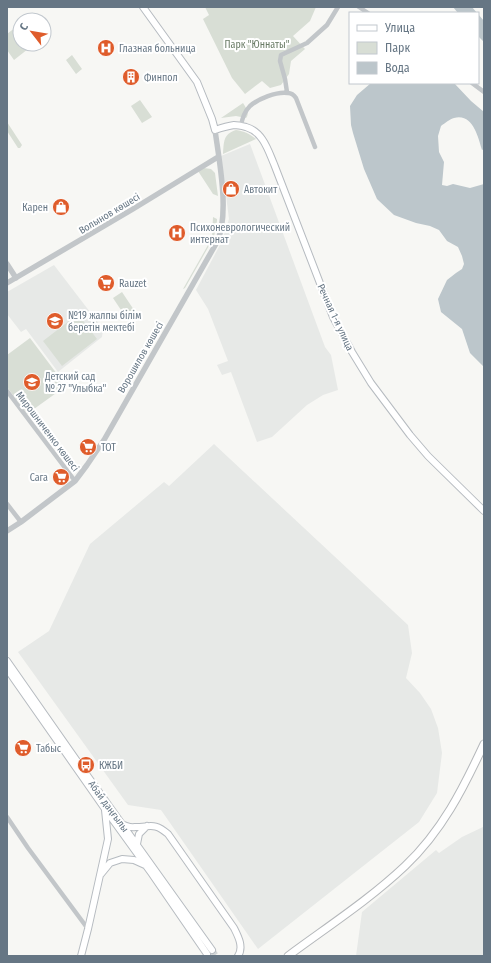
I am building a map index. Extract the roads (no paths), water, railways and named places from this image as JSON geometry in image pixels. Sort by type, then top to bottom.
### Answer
[{"type":"highway","points":[[288,956],[348,913],[406,865],[446,818],[460,794],[484,744]]},
{"type":"main road","points":[[144,7],[197,82],[215,130],[235,125],[241,126]]},
{"type":"main road","name":"Речная 1-я улица","points":[[241,126],[249,128],[256,133],[262,138],[267,147],[333,318],[359,365],[410,435],[428,456],[484,511]]},
{"type":"main road","name":"Абай даңғылы","points":[[7,661],[137,844],[210,952],[105,809],[7,669]]},
{"type":"main road","points":[[81,956],[108,839],[105,809]]},
{"type":"main road","points":[[123,825],[134,828],[154,826],[162,829],[168,834],[234,928],[240,940],[240,953],[238,956]]},
{"type":"main road","points":[[137,844],[139,834],[147,826]]},
{"type":"main road","points":[[100,875],[110,863],[122,859],[134,860],[146,866]]},
{"type":"street","points":[[287,92],[280,61],[281,55],[307,43],[327,25],[338,7]]},
{"type":"street","points":[[473,84],[484,92]]},
{"type":"street","points":[[241,126],[242,119],[250,107],[259,100],[267,96],[287,92],[296,98],[315,147]]},
{"type":"street","name":"Ворошилов көшесі","points":[[7,532],[75,481],[87,465],[107,433],[220,236],[223,200],[215,130]]},
{"type":"street","name":"Волынов көшесі","points":[[7,283],[133,209],[218,156]]},
{"type":"street","points":[[7,264],[16,278]]},
{"type":"street","name":"Мирошниченко көшесі","points":[[7,391],[75,481]]},
{"type":"street","points":[[7,504],[21,522]]},
{"type":"street","points":[[7,817],[88,929]]},
{"type":"water","points":[[453,7],[472,7],[476,12],[457,12]]},
{"type":"water","points":[[479,15],[484,21],[484,42],[479,37]]},
{"type":"water","points":[[370,84],[455,84],[484,112],[484,149],[482,150],[474,127],[466,119],[460,117],[452,119],[441,126],[438,136],[439,152],[444,162],[442,185],[447,186],[453,184],[470,188],[484,184],[484,367],[470,353],[462,329],[441,312],[438,299],[447,280],[462,269],[464,264],[458,247],[447,241],[439,230],[394,215],[377,199],[364,169],[351,125],[350,106],[357,95]]},
{"type":"tunnel","points":[[212,950],[216,956]]},
{"type":"place","name":"Глазная больница","points":[[106,48]]},
{"type":"place","name":"Финпол","points":[[131,77]]},
{"type":"place","name":"Автокит","points":[[231,189]]},
{"type":"place","name":"Карен","points":[[61,207]]},
{"type":"place","name":"Психоневрологический интернат","points":[[177,233]]},
{"type":"place","name":"Rauzet","points":[[106,283]]},
{"type":"place","name":"№19 жалпы білім беретін мектебі","points":[[55,321]]},
{"type":"place","name":"Детский сад № 27 \"Улыбка\"","points":[[32,382]]},
{"type":"place","name":"ТОТ","points":[[88,447]]},
{"type":"place","name":"Сага","points":[[61,477]]},
{"type":"place","name":"Табыс","points":[[23,748]]},
{"type":"place","name":"КЖБИ","points":[[86,765]]},
{"type":"park label","name":"Парк \"Юннаты\"","points":[[257,44]]}]
